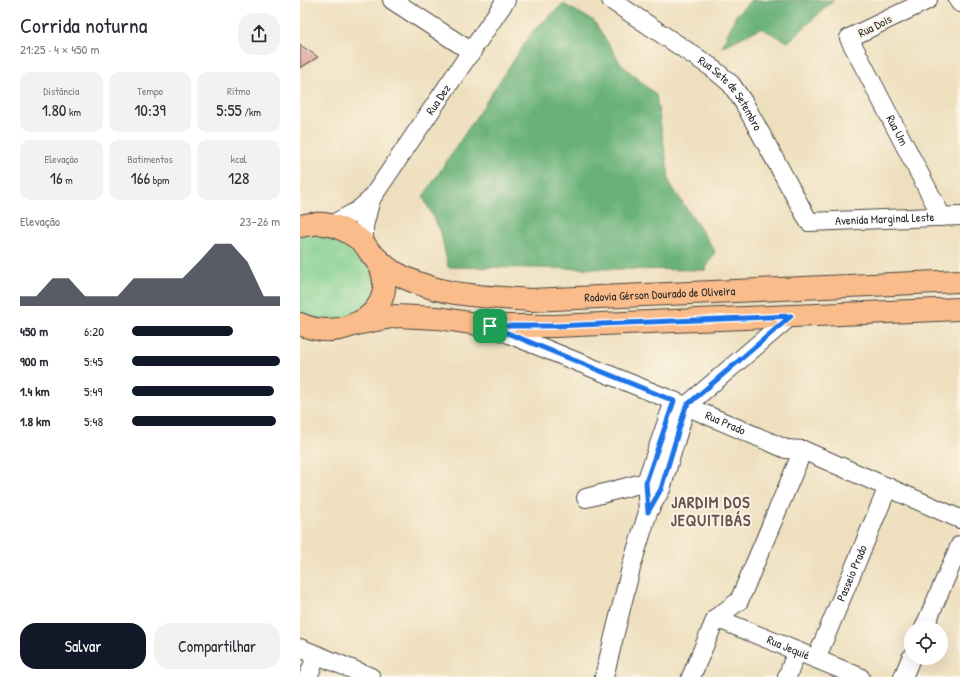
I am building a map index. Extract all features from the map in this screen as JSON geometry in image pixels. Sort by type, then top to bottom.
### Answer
[{"type":"main road","points":[[300,226],[316,224],[331,225]]},
{"type":"main road","name":"Rodovia Gérson Dourado de Oliveira","points":[[331,225],[350,233],[392,270],[431,288],[461,295],[531,300],[960,281]]},
{"type":"main road","points":[[356,324],[370,316],[380,305],[383,293],[383,278],[380,266],[367,248]]},
{"type":"main road","points":[[300,324],[306,327],[322,330],[332,330],[396,316],[438,318],[490,326],[554,326],[960,309]]},
{"type":"street","points":[[392,0],[472,52]]},
{"type":"street","name":"Rua Dez","points":[[331,225],[357,211],[371,199],[506,0]]},
{"type":"street","name":"Rua Sete de Setembro","points":[[611,0],[711,67],[731,84],[744,103],[809,222]]},
{"type":"street","name":"Rua Dois","points":[[852,45],[849,38],[928,0]]},
{"type":"street","name":"Rua Um","points":[[852,45],[942,217]]},
{"type":"street","name":"Rua Dez","points":[[367,248],[364,226],[371,199]]},
{"type":"street","name":"Avenida Marginal Leste","points":[[809,222],[960,216]]},
{"type":"street","points":[[604,677],[632,564],[648,512],[653,486],[680,404],[791,316]]},
{"type":"street","name":"Rua Prado","points":[[490,326],[786,449],[803,450],[960,519]]},
{"type":"street","points":[[300,335],[322,330]]},
{"type":"street","points":[[690,677],[716,618],[739,602],[803,450]]},
{"type":"street","points":[[586,498],[653,486]]},
{"type":"street","name":"Passeio Prado","points":[[816,659],[888,487]]},
{"type":"street","points":[[927,621],[960,545]]},
{"type":"street","name":"Rua Jequié","points":[[716,618],[860,677]]},
{"type":"street","points":[[300,648],[371,677]]},
{"type":"street","points":[[787,677],[798,651]]},
{"type":"street","points":[[308,677],[317,655]]},
{"type":"street","points":[[903,677],[908,665]]},
{"type":"green space","points":[[751,0],[834,0],[788,42],[761,28],[722,47],[736,15]]},
{"type":"green space","points":[[563,4],[594,21],[621,64],[656,95],[670,184],[715,251],[705,270],[448,267],[441,232],[423,197],[533,31]]},
{"type":"green space","points":[[317,234],[331,236],[346,241],[373,268],[374,301],[343,321],[300,317],[300,236]]},
{"type":"building","points":[[300,45],[318,57],[300,68]]},
{"type":"district","name":"JARDIM DOS JEQUITIBÁS","points":[[711,511]]},
{"type":"route","points":[[791,316],[686,406],[661,489],[648,512],[646,482],[674,401],[490,326],[554,326],[791,316]]}]
